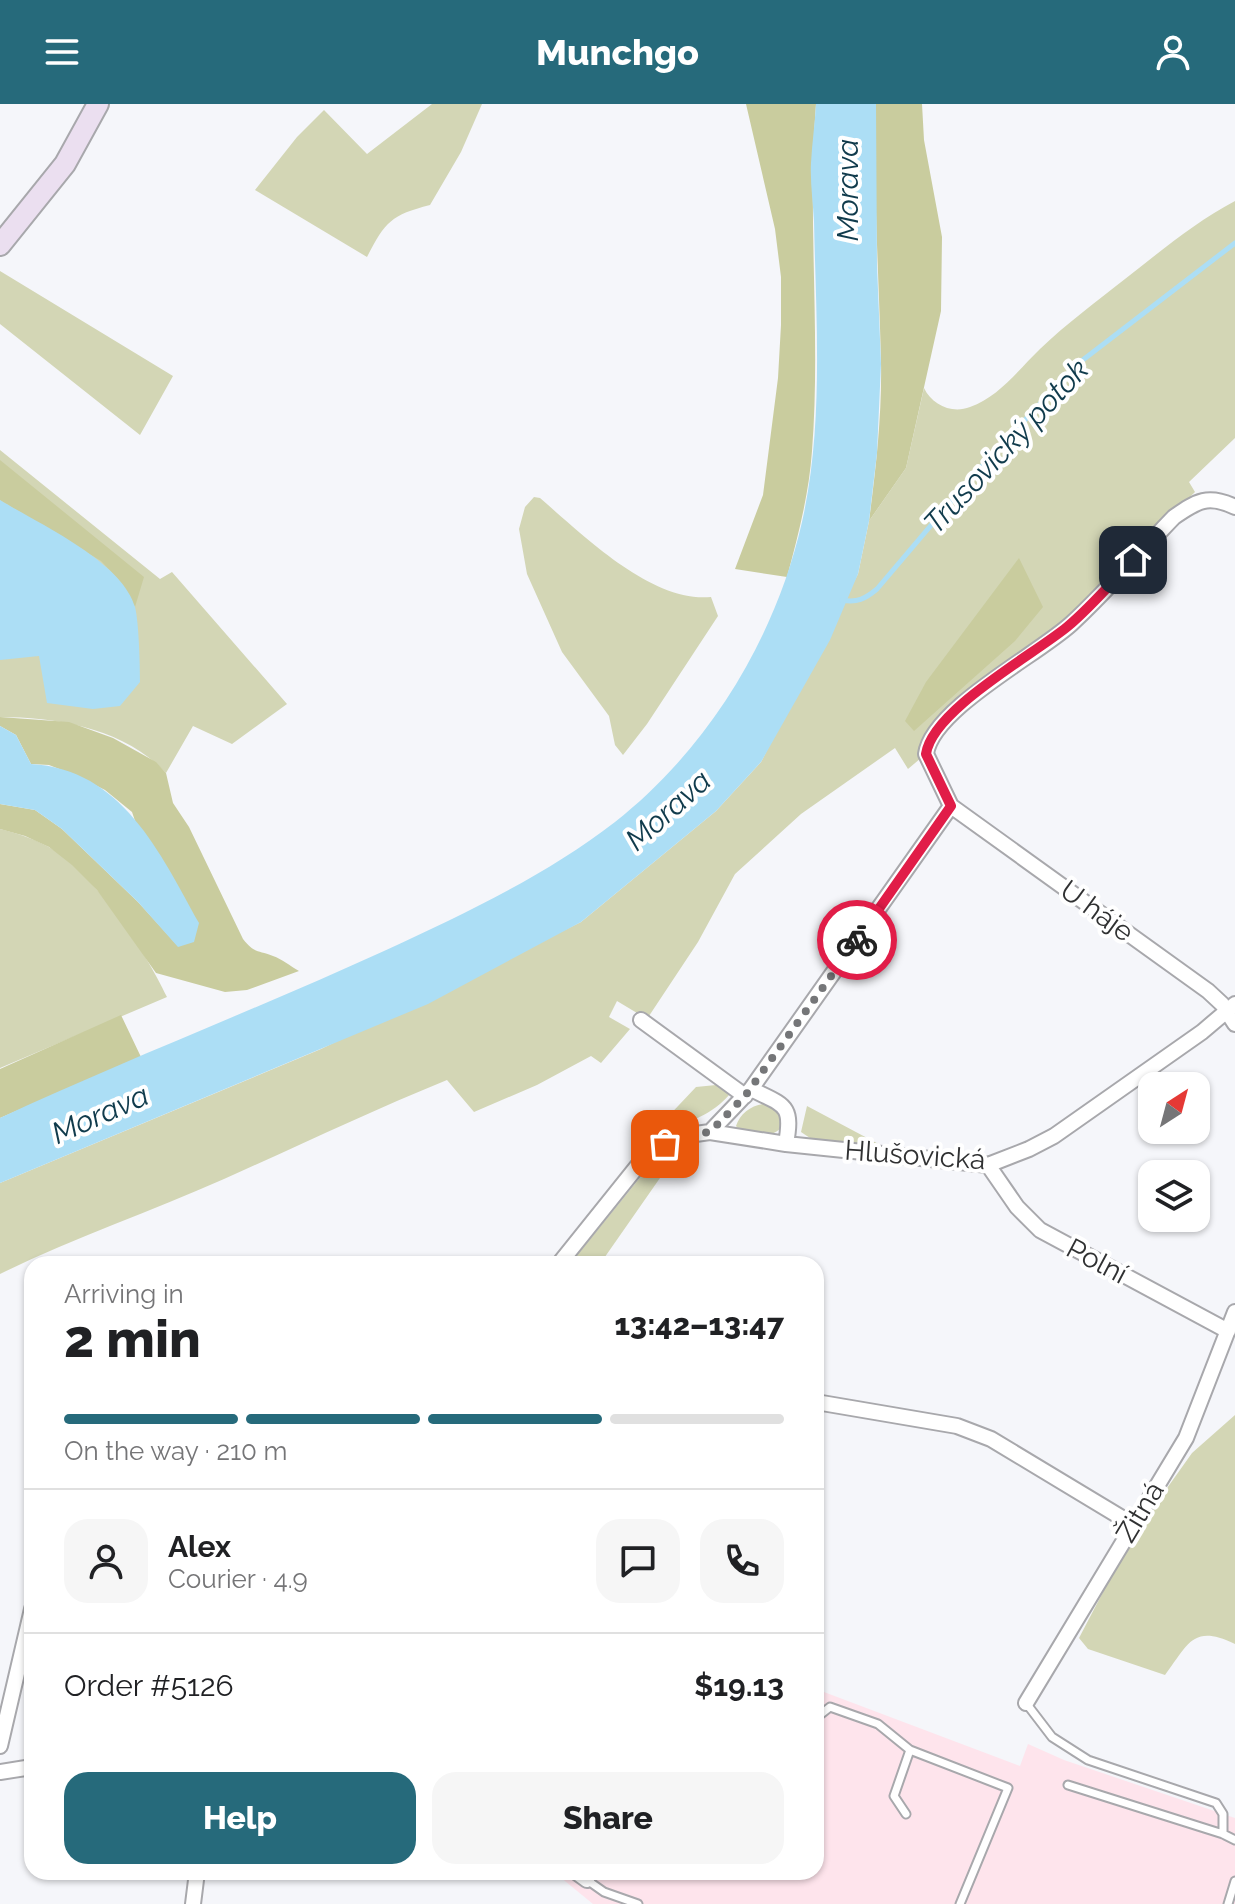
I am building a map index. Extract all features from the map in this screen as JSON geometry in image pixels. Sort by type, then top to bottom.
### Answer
[{"type":"main road","points":[[0,245],[65,164],[98,104]]},
{"type":"street","points":[[565,1256],[648,1153],[681,1136],[710,1132],[748,1093],[951,806],[926,754],[928,744],[939,728],[983,685],[1045,645],[1071,624],[1174,517],[1193,503],[1209,499],[1235,507]]},
{"type":"street","name":"U háje","points":[[951,806],[1197,982],[1232,1013]]},
{"type":"street","name":"Hlušovická","points":[[710,1132],[786,1144],[988,1165],[1054,1136],[1232,1013]]},
{"type":"street","points":[[641,1020],[748,1093],[783,1105],[790,1120],[786,1144]]},
{"type":"street","name":"Polní","points":[[988,1165],[1017,1207],[1040,1230],[1228,1331]]},
{"type":"street","name":"Žitná","points":[[1026,1703],[1186,1438],[1235,1312]]},
{"type":"street","points":[[824,1403],[957,1426],[991,1439],[1132,1524]]},
{"type":"street","points":[[0,1746],[24,1643]]},
{"type":"street","points":[[0,1772],[24,1768]]},
{"type":"street","points":[[193,1904],[196,1880]]},
{"type":"lane","points":[[1026,1703],[1052,1737],[1088,1760],[1216,1803],[1223,1814],[1223,1834]]},
{"type":"lane","points":[[824,1712],[830,1707],[878,1724],[910,1750],[1008,1788],[960,1904]]},
{"type":"lane","points":[[906,1814],[894,1796],[910,1750]]},
{"type":"lane","points":[[1068,1785],[1235,1840]]},
{"type":"lane","points":[[587,1880],[604,1892],[638,1904]]},
{"type":"lane","points":[[1228,1904],[1235,1881]]},
{"type":"shaded area","points":[[824,1692],[1020,1766],[1028,1744],[1064,1760],[1235,1818],[1235,1904],[593,1904],[564,1880],[824,1880]]},
{"type":"green space","points":[[432,104],[482,104],[461,152],[430,205],[406,212],[391,222],[367,257],[255,190],[297,137],[324,110],[367,154]]},
{"type":"green space","points":[[746,104],[816,104],[812,451],[806,499],[787,577],[735,569],[763,495],[778,378],[781,325],[781,277],[775,229]]},
{"type":"green space","points":[[876,104],[922,104],[924,140],[942,237],[941,311],[906,468],[869,521],[881,382]]},
{"type":"green space","points":[[1235,201],[1235,438],[1189,482],[1195,492],[1049,636],[934,724],[922,743],[921,758],[908,769],[895,748],[801,814],[735,874],[698,942],[647,1019],[617,1001],[609,1017],[630,1029],[601,1063],[591,1056],[537,1085],[474,1112],[447,1080],[224,1179],[40,1256],[24,1256],[24,1263],[0,1274],[0,1183],[321,1049],[581,922],[716,811],[761,762],[858,574],[869,521],[906,468],[924,388],[932,399],[950,409],[970,407],[990,397],[1093,304],[1206,218]]},
{"type":"green space","points":[[0,271],[173,376],[140,435],[0,324]]},
{"type":"green space","points":[[0,450],[160,579],[172,572],[287,704],[232,744],[193,726],[166,773],[131,746],[89,728],[45,720],[0,717]]},
{"type":"green space","points":[[0,460],[144,577],[135,607],[118,579],[101,561],[0,500]]},
{"type":"green space","points":[[534,497],[540,498],[597,547],[642,578],[688,596],[711,597],[718,616],[623,755],[615,745],[609,716],[562,652],[527,574],[519,529],[525,507]]},
{"type":"green space","points":[[1019,558],[1043,607],[1015,641],[914,731],[905,721],[926,682]]},
{"type":"green space","points":[[0,717],[69,722],[113,738],[156,762],[166,773],[173,803],[189,827],[243,939],[254,949],[276,957],[299,971],[247,990],[225,992],[156,973],[97,890],[72,865],[49,847],[0,829],[0,804],[35,810],[62,829],[138,902],[178,946],[132,812],[105,790],[77,776],[49,765],[31,764],[16,735],[0,726]]},
{"type":"green space","points":[[0,829],[47,846],[82,874],[116,913],[167,997],[0,1068]]},
{"type":"green space","points":[[121,1015],[141,1057],[0,1118],[0,1069]]},
{"type":"green space","points":[[716,1085],[729,1095],[709,1112],[668,1130],[662,1123],[696,1087]]},
{"type":"green space","points":[[763,1104],[779,1110],[783,1125],[770,1134],[741,1132],[736,1126],[743,1114]]},
{"type":"green space","points":[[807,1106],[886,1148],[813,1140],[801,1132]]},
{"type":"green space","points":[[683,1145],[606,1256],[576,1256],[655,1159]]},
{"type":"green space","points":[[1235,1415],[1235,1644],[1210,1636],[1193,1640],[1165,1675],[1088,1649],[1079,1638],[1113,1573],[1192,1453]]},
{"type":"water","name":"Morava","points":[[816,104],[876,104],[881,364],[877,453],[869,521],[858,574],[830,640],[761,762],[716,811],[581,922],[428,1004],[0,1183],[0,1118],[336,972],[503,893],[561,860],[615,822],[649,793],[709,725],[756,648],[775,607],[802,522],[809,485],[817,372],[811,170]]},
{"type":"water","points":[[0,500],[97,559],[127,590],[136,614],[140,682],[120,706],[93,709],[47,703],[39,656],[0,660]]},
{"type":"water","points":[[0,726],[16,735],[31,764],[63,769],[90,781],[114,798],[134,819],[153,843],[199,923],[194,942],[178,947],[138,902],[62,829],[35,810],[0,804]]},
{"type":"waterway","name":"Trusovický potok","points":[[842,600],[861,599],[877,589],[972,477],[1075,366],[1235,243]]},
{"type":"way so far","points":[[665,1144],[681,1136],[710,1132],[745,1096],[857,940]]},
{"type":"route","points":[[857,940],[951,806],[926,754],[932,735],[983,685],[1045,645],[1071,624],[1133,560]]}]
